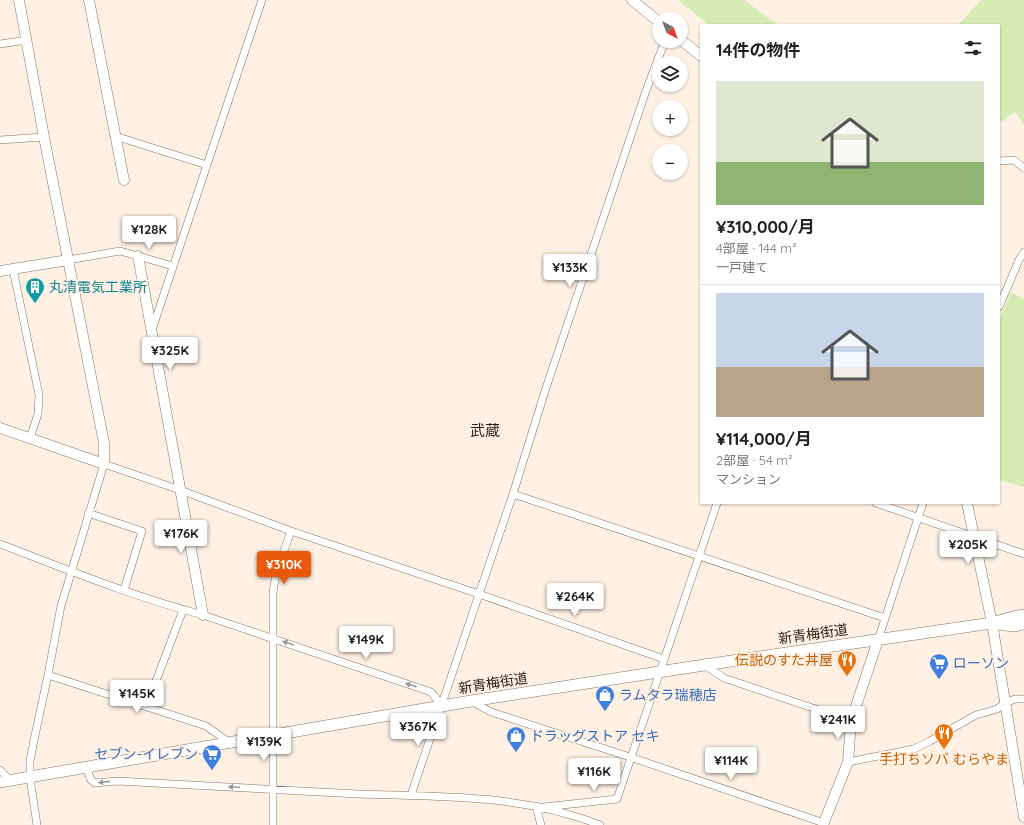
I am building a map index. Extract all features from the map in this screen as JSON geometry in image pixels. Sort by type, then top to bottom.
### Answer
[{"type":"main road","name":"新青梅街道","points":[[5,781],[30,778],[470,701],[704,665],[992,624],[1024,615]]},
{"type":"main road","name":"新青梅街道","points":[[992,624],[1014,626],[1024,624]]},
{"type":"street","points":[[19,0],[44,137],[104,443],[104,464],[61,606],[30,761],[30,778],[37,825]]},
{"type":"street","points":[[90,0],[124,180]]},
{"type":"street","points":[[151,332],[262,0]]},
{"type":"street","points":[[632,0],[652,16]]},
{"type":"street","points":[[0,44],[27,40]]},
{"type":"street","points":[[688,46],[700,55]]},
{"type":"street","points":[[411,795],[513,494],[544,391],[647,88],[662,48]]},
{"type":"street","points":[[115,136],[207,165]]},
{"type":"street","points":[[0,140],[44,137]]},
{"type":"street","points":[[1000,160],[1014,160],[1024,168]]},
{"type":"street","points":[[0,271],[120,251],[173,266]]},
{"type":"street","points":[[1000,305],[1019,260],[1024,252]]},
{"type":"street","points":[[138,256],[203,615]]},
{"type":"street","points":[[12,269],[39,395],[38,414],[30,438]]},
{"type":"street","points":[[0,428],[180,490],[291,531],[479,594],[664,659]]},
{"type":"street","points":[[513,494],[885,618]]},
{"type":"street","points":[[539,807],[617,799],[659,672],[718,504]]},
{"type":"street","points":[[879,504],[1024,554]]},
{"type":"street","points":[[470,701],[491,712],[630,757],[824,824],[848,762],[851,721],[923,504]]},
{"type":"street","points":[[967,504],[992,624],[1024,817]]},
{"type":"street","points":[[88,513],[142,531],[124,590]]},
{"type":"street","points":[[273,825],[273,592],[276,573],[291,531]]},
{"type":"street","points":[[0,544],[124,590],[432,692],[442,706]]},
{"type":"street","points":[[146,707],[183,610]]},
{"type":"street","points":[[704,665],[724,678],[851,721]]},
{"type":"street","points":[[48,675],[206,726],[230,743]]},
{"type":"street","points":[[848,762],[914,749],[970,718],[997,709],[1005,703],[1015,699],[1024,699]]},
{"type":"street","points":[[86,767],[91,780],[95,783],[117,781],[477,798],[514,802],[539,807],[600,825]]},
{"type":"street","points":[[0,770],[5,781]]},
{"type":"street","points":[[539,807],[541,825]]},
{"type":"green space","points":[[678,0],[744,0],[777,24],[708,24]]},
{"type":"green space","points":[[981,0],[1024,0],[1024,126],[1015,112],[1000,122],[1000,24],[959,24]]},
{"type":"green space","points":[[1011,292],[1024,299],[1024,487],[1000,480],[1000,319]]},
{"type":"place","name":"丸清電気工業所","points":[[35,304]]},
{"type":"place","name":"伝説のすた丼屋","points":[[847,677]]},
{"type":"place","name":"ローソン","points":[[939,680]]},
{"type":"place","name":"ラムタラ瑞穂店","points":[[605,712]]},
{"type":"place","name":"手打ちソバ むらやま","points":[[944,750]]},
{"type":"place","name":"ドラッグストア セキ","points":[[516,753]]},
{"type":"place","name":"セブン-イレブン","points":[[212,771]]},
{"type":"district","name":"武蔵","points":[[485,431]]}]
